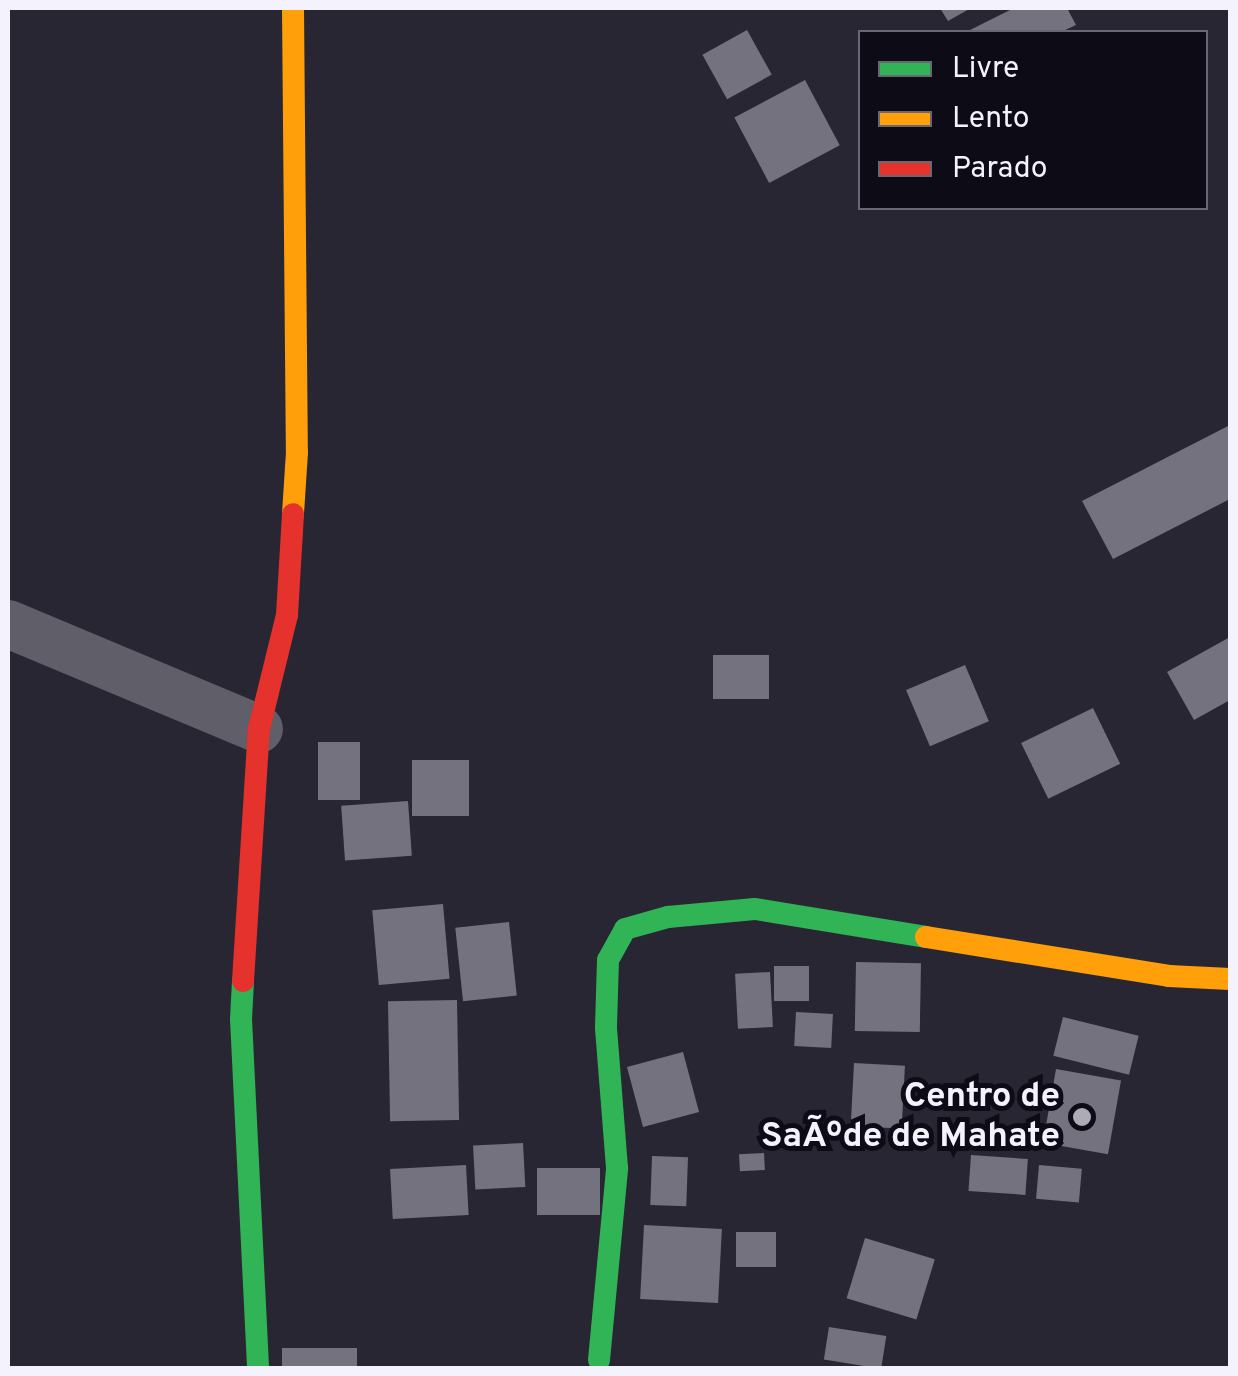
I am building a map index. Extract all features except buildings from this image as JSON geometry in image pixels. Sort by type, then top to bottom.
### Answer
[{"type":"street","points":[[258,1368],[241,1019],[258,730],[287,615],[298,452],[293,8]]},
{"type":"street","points":[[8,624],[258,730]]},
{"type":"street","points":[[599,1360],[616,1168],[606,1027],[608,960],[625,929],[668,917],[755,909],[1170,976],[1230,979]]},
{"type":"traffic: fast","points":[[599,1360],[617,1168],[606,1027],[608,960],[625,929],[668,917],[755,909],[926,937]]},
{"type":"traffic: fast","points":[[243,981],[241,1019],[258,1368]]},
{"type":"traffic: slow","points":[[293,8],[297,452],[293,514]]},
{"type":"traffic: slow","points":[[926,937],[1169,976],[1230,979]]},
{"type":"traffic: jam","points":[[243,981],[259,729],[287,615],[293,514]]},
{"type":"place","name":"Centro de SaÃºde de Mahate","points":[[1082,1117]]}]
